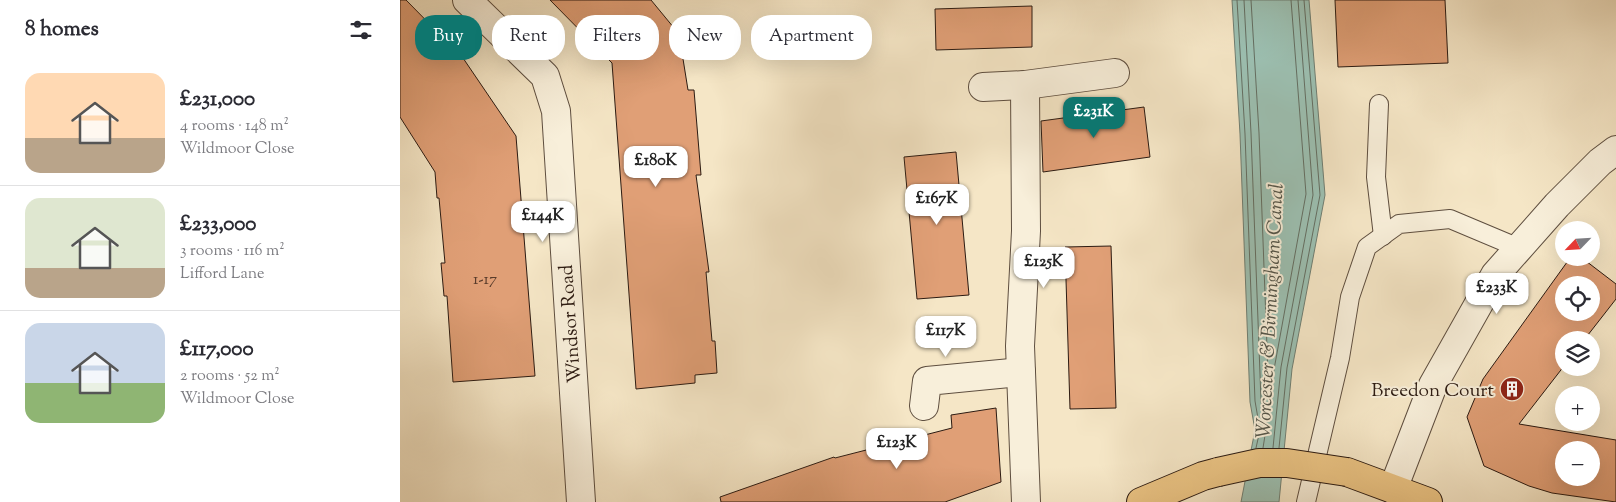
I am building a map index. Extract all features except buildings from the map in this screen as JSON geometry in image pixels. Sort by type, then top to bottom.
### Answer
[{"type":"main road","points":[[1142,502],[1204,476],[1259,463],[1287,463],[1348,472],[1391,496],[1428,502]]},
{"type":"street","name":"Windsor Road","points":[[467,0],[545,76],[556,111],[581,502]]},
{"type":"street","points":[[983,87],[1025,85],[1114,73]]},
{"type":"street","points":[[1025,85],[1026,231],[1020,346],[1029,499]]},
{"type":"street","points":[[1391,496],[1433,385],[1495,275],[1563,199],[1600,162],[1616,150]]},
{"type":"street","points":[[924,406],[927,381],[1021,372]]},
{"type":"lane","points":[[1379,104],[1376,177],[1383,236]]},
{"type":"lane","points":[[1306,502],[1340,358],[1350,297],[1367,247],[1400,224],[1450,219],[1519,248]]},
{"type":"water","name":"Worcester & Birmingham Canal","points":[[1232,0],[1309,0],[1325,195],[1292,369],[1279,502],[1241,502],[1255,430],[1250,402],[1240,134]]},
{"type":"place","name":"Breedon Court","points":[[1512,389]]}]
